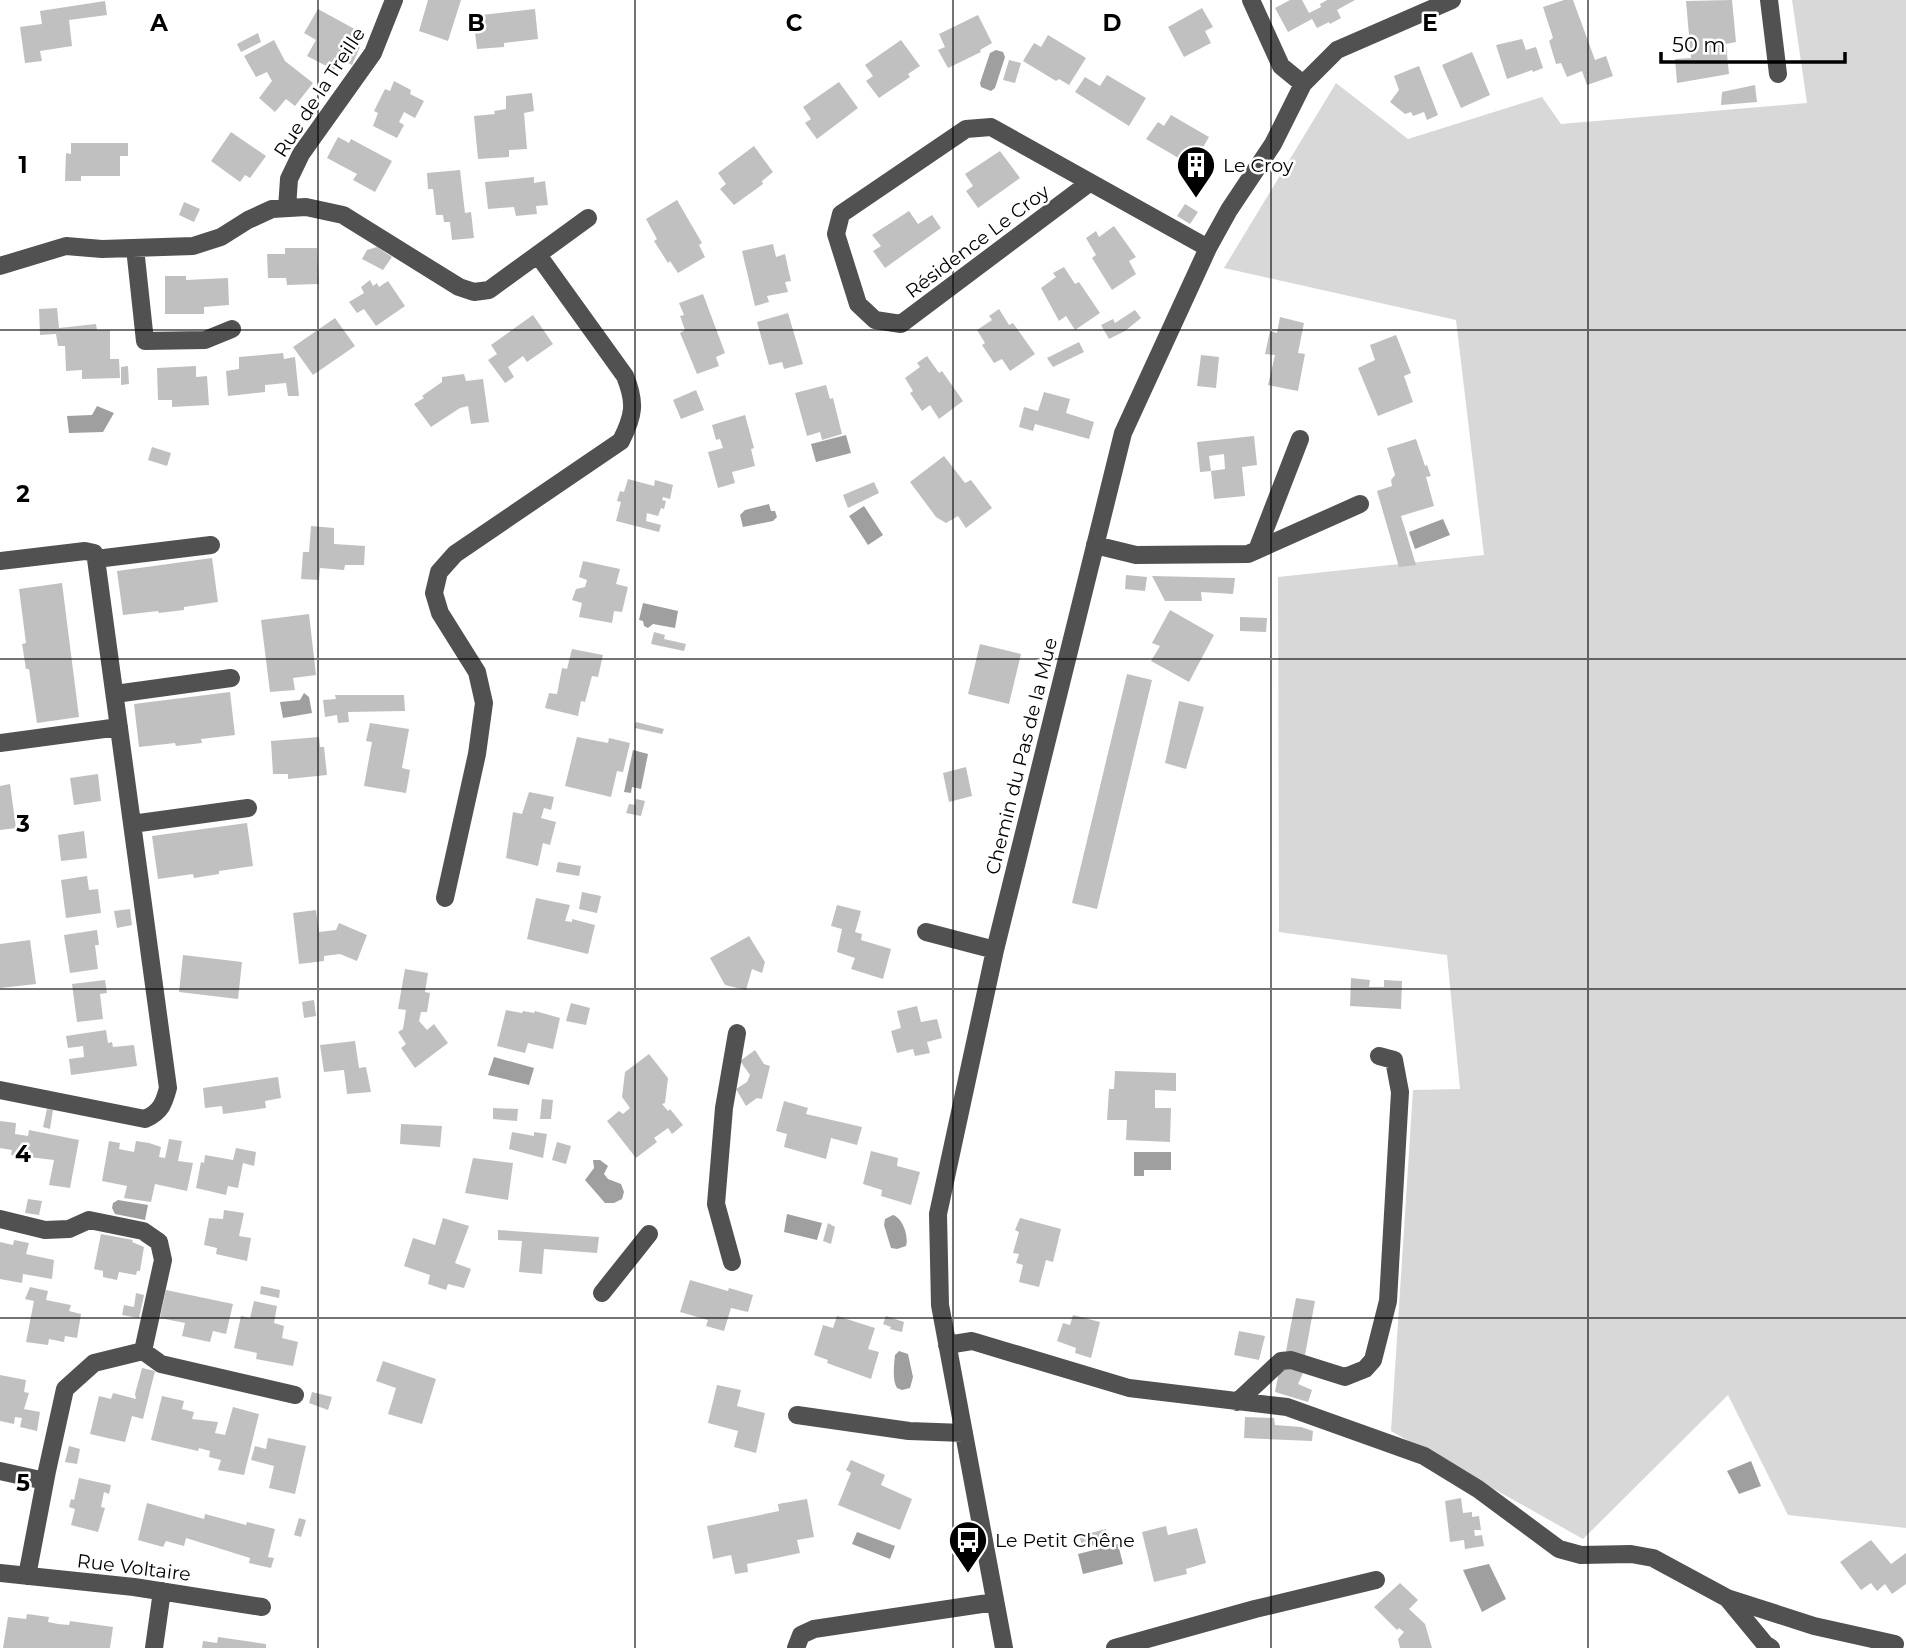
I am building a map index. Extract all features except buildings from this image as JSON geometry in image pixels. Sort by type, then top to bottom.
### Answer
[{"type":"street","name":"Rue de la Treille","points":[[286,208],[289,179],[301,154],[373,52],[394,0]]},
{"type":"street","points":[[1251,0],[1281,66],[1303,84]]},
{"type":"street","name":"Chemin du Pas de la Mue","points":[[1004,1648],[940,1305],[938,1214],[995,950],[1123,432],[1208,248],[1273,144],[1303,84],[1337,50],[1452,0]]},
{"type":"street","points":[[1769,0],[1778,74]]},
{"type":"street","name":"Résidence Le Croy","points":[[1089,183],[901,324],[875,320],[858,304],[836,234],[841,214],[966,128],[991,127],[1208,248]]},
{"type":"street","points":[[0,266],[66,246],[193,246],[221,237],[272,209],[306,207],[342,215],[459,287],[474,292],[489,290],[588,218]]},
{"type":"street","points":[[135,248],[145,341],[205,340],[232,329]]},
{"type":"street","points":[[445,898],[477,754],[484,703],[477,672],[440,612],[434,593],[439,572],[455,554],[621,441],[632,419],[632,394],[625,376],[538,255]]},
{"type":"street","points":[[1257,550],[1300,439]]},
{"type":"street","points":[[1095,545],[1136,555],[1248,554],[1360,504]]},
{"type":"street","points":[[96,559],[211,545]]},
{"type":"street","points":[[0,561],[85,551],[94,553],[96,559],[168,1088],[164,1104],[155,1114],[145,1119],[0,1090]]},
{"type":"street","points":[[115,694],[232,678]]},
{"type":"street","points":[[0,743],[120,727]]},
{"type":"street","points":[[132,824],[248,808]]},
{"type":"street","points":[[926,932],[995,950]]},
{"type":"street","points":[[732,1262],[716,1204],[724,1108],[737,1033]]},
{"type":"street","points":[[1237,1402],[1281,1361],[1291,1360],[1345,1377],[1365,1369],[1373,1360],[1388,1301],[1399,1092],[1394,1060],[1379,1056]]},
{"type":"street","points":[[0,1219],[45,1230],[68,1229],[89,1220],[143,1231],[159,1242],[163,1260],[143,1351]]},
{"type":"street","points":[[602,1293],[649,1234]]},
{"type":"street","points":[[947,1345],[972,1341],[1129,1388],[1287,1408],[1423,1456],[1478,1489],[1559,1549],[1581,1555],[1631,1554],[1653,1558],[1727,1598],[1814,1626],[1895,1644]]},
{"type":"street","points":[[27,1576],[65,1389],[94,1363],[143,1351],[161,1364],[295,1395]]},
{"type":"street","points":[[797,1415],[909,1431],[964,1433]]},
{"type":"street","points":[[0,1471],[45,1481]]},
{"type":"street","name":"Rue Voltaire","points":[[0,1573],[162,1591],[262,1607]]},
{"type":"street","points":[[1115,1648],[1255,1609],[1376,1580]]},
{"type":"street","points":[[155,1648],[162,1591]]},
{"type":"street","points":[[1727,1598],[1771,1648]]},
{"type":"street","points":[[796,1648],[800,1635],[814,1629],[995,1602]]},
{"type":"shaded area","points":[[1792,0],[1906,0],[1906,1528],[1788,1515],[1728,1395],[1583,1539],[1391,1431],[1413,1090],[1460,1089],[1447,955],[1279,932],[1278,577],[1484,555],[1456,320],[1224,268],[1336,83],[1408,139],[1542,97],[1561,124],[1807,103]]},
{"type":"shaded area","points":[[996,50],[1003,52],[1005,57],[995,88],[991,91],[981,87],[980,83],[990,53]]},
{"type":"shaded area","points":[[97,406],[114,413],[103,432],[69,433],[67,416],[92,415]]},
{"type":"shaded area","points":[[846,435],[851,453],[816,462],[811,444]]},
{"type":"shaded area","points":[[769,504],[777,517],[773,521],[743,527],[740,515],[745,510]]},
{"type":"shaded area","points":[[864,506],[883,535],[868,545],[849,516]]},
{"type":"shaded area","points":[[1443,519],[1450,535],[1415,549],[1409,532]]},
{"type":"shaded area","points":[[643,603],[678,611],[675,628],[653,624],[648,628],[644,626],[643,621],[639,620]]},
{"type":"shaded area","points":[[304,693],[309,697],[312,713],[283,718],[280,702],[300,700]]},
{"type":"shaded area","points":[[633,750],[648,754],[641,789],[632,787],[631,793],[624,792]]},
{"type":"shaded area","points":[[494,1057],[534,1068],[529,1085],[488,1075]]},
{"type":"shaded area","points":[[1134,1152],[1171,1152],[1171,1170],[1144,1170],[1144,1176],[1134,1176]]},
{"type":"shaded area","points":[[593,1160],[600,1160],[608,1166],[604,1174],[608,1179],[621,1184],[624,1192],[622,1199],[605,1203],[585,1180],[594,1168]]},
{"type":"shaded area","points":[[118,1200],[148,1205],[145,1220],[115,1214],[113,1203]]},
{"type":"shaded area","points":[[787,1214],[822,1223],[817,1240],[784,1232]]},
{"type":"shaded area","points":[[893,1215],[902,1224],[907,1238],[906,1246],[897,1249],[891,1248],[884,1225],[885,1219]]},
{"type":"shaded area","points":[[899,1351],[908,1354],[913,1377],[910,1388],[902,1390],[895,1385],[894,1377],[895,1355]]},
{"type":"shaded area","points":[[1751,1461],[1761,1486],[1739,1494],[1727,1471]]},
{"type":"shaded area","points":[[857,1532],[895,1546],[890,1559],[852,1544]]},
{"type":"shaded area","points":[[1118,1544],[1123,1564],[1083,1574],[1078,1554]]},
{"type":"shaded area","points":[[1489,1564],[1506,1599],[1482,1612],[1463,1570]]},
{"type":"place","name":"Le Croy","points":[[1196,199]]},
{"type":"place","name":"Le Petit Chêne","points":[[968,1574]]}]
